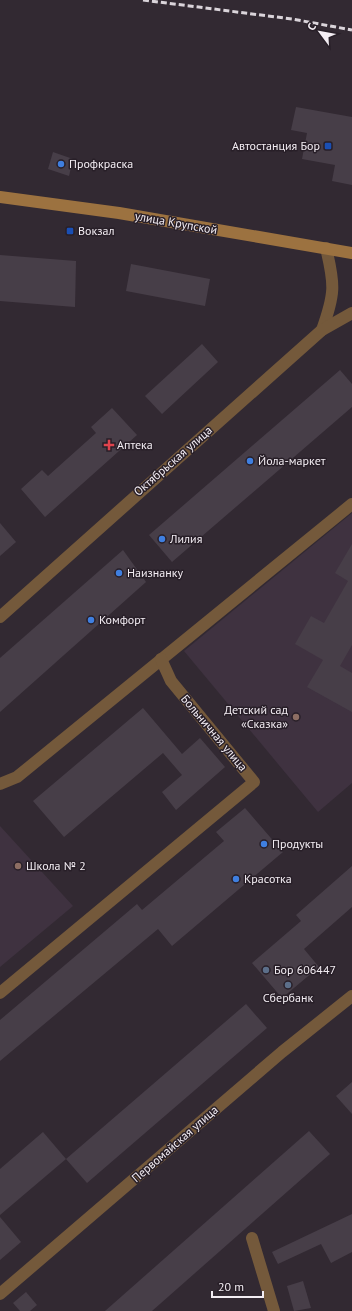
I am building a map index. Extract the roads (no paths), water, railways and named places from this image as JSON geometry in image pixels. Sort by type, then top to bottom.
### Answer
[{"type":"street","name":"улица Крупской","points":[[0,197],[119,213],[352,253]]},
{"type":"street","points":[[322,330],[332,303],[333,278],[326,248]]},
{"type":"street","name":"Октябрьская улица","points":[[0,617],[322,330],[352,313]]},
{"type":"street","points":[[0,784],[17,777],[352,504]]},
{"type":"street","name":"Больничная улица","points":[[0,993],[254,782],[171,681],[161,659]]},
{"type":"street","name":"Первомайская улица","points":[[0,1294],[282,1052],[352,996]]},
{"type":"street","points":[[252,1238],[274,1311]]},
{"type":"railway","points":[[143,0],[292,19],[352,30]]},
{"type":"place","name":"Автостанция Бор","points":[[328,146]]},
{"type":"place","name":"Профкраска","points":[[61,164]]},
{"type":"place","name":"Вокзал","points":[[70,231]]},
{"type":"place","name":"Аптека","points":[[109,445]]},
{"type":"place","name":"Йола-маркет","points":[[250,461]]},
{"type":"place","name":"Лилия","points":[[162,539]]},
{"type":"place","name":"Наизнанку","points":[[119,573]]},
{"type":"place","name":"Комфорт","points":[[91,620]]},
{"type":"place","name":"Детский сад «Сказка»","points":[[296,717]]},
{"type":"place","name":"Продукты","points":[[264,844]]},
{"type":"place","name":"Школа № 2","points":[[18,866]]},
{"type":"place","name":"Красотка","points":[[236,879]]},
{"type":"place","name":"Бор 606447","points":[[266,970]]},
{"type":"place","name":"Сбербанк","points":[[288,985]]}]
